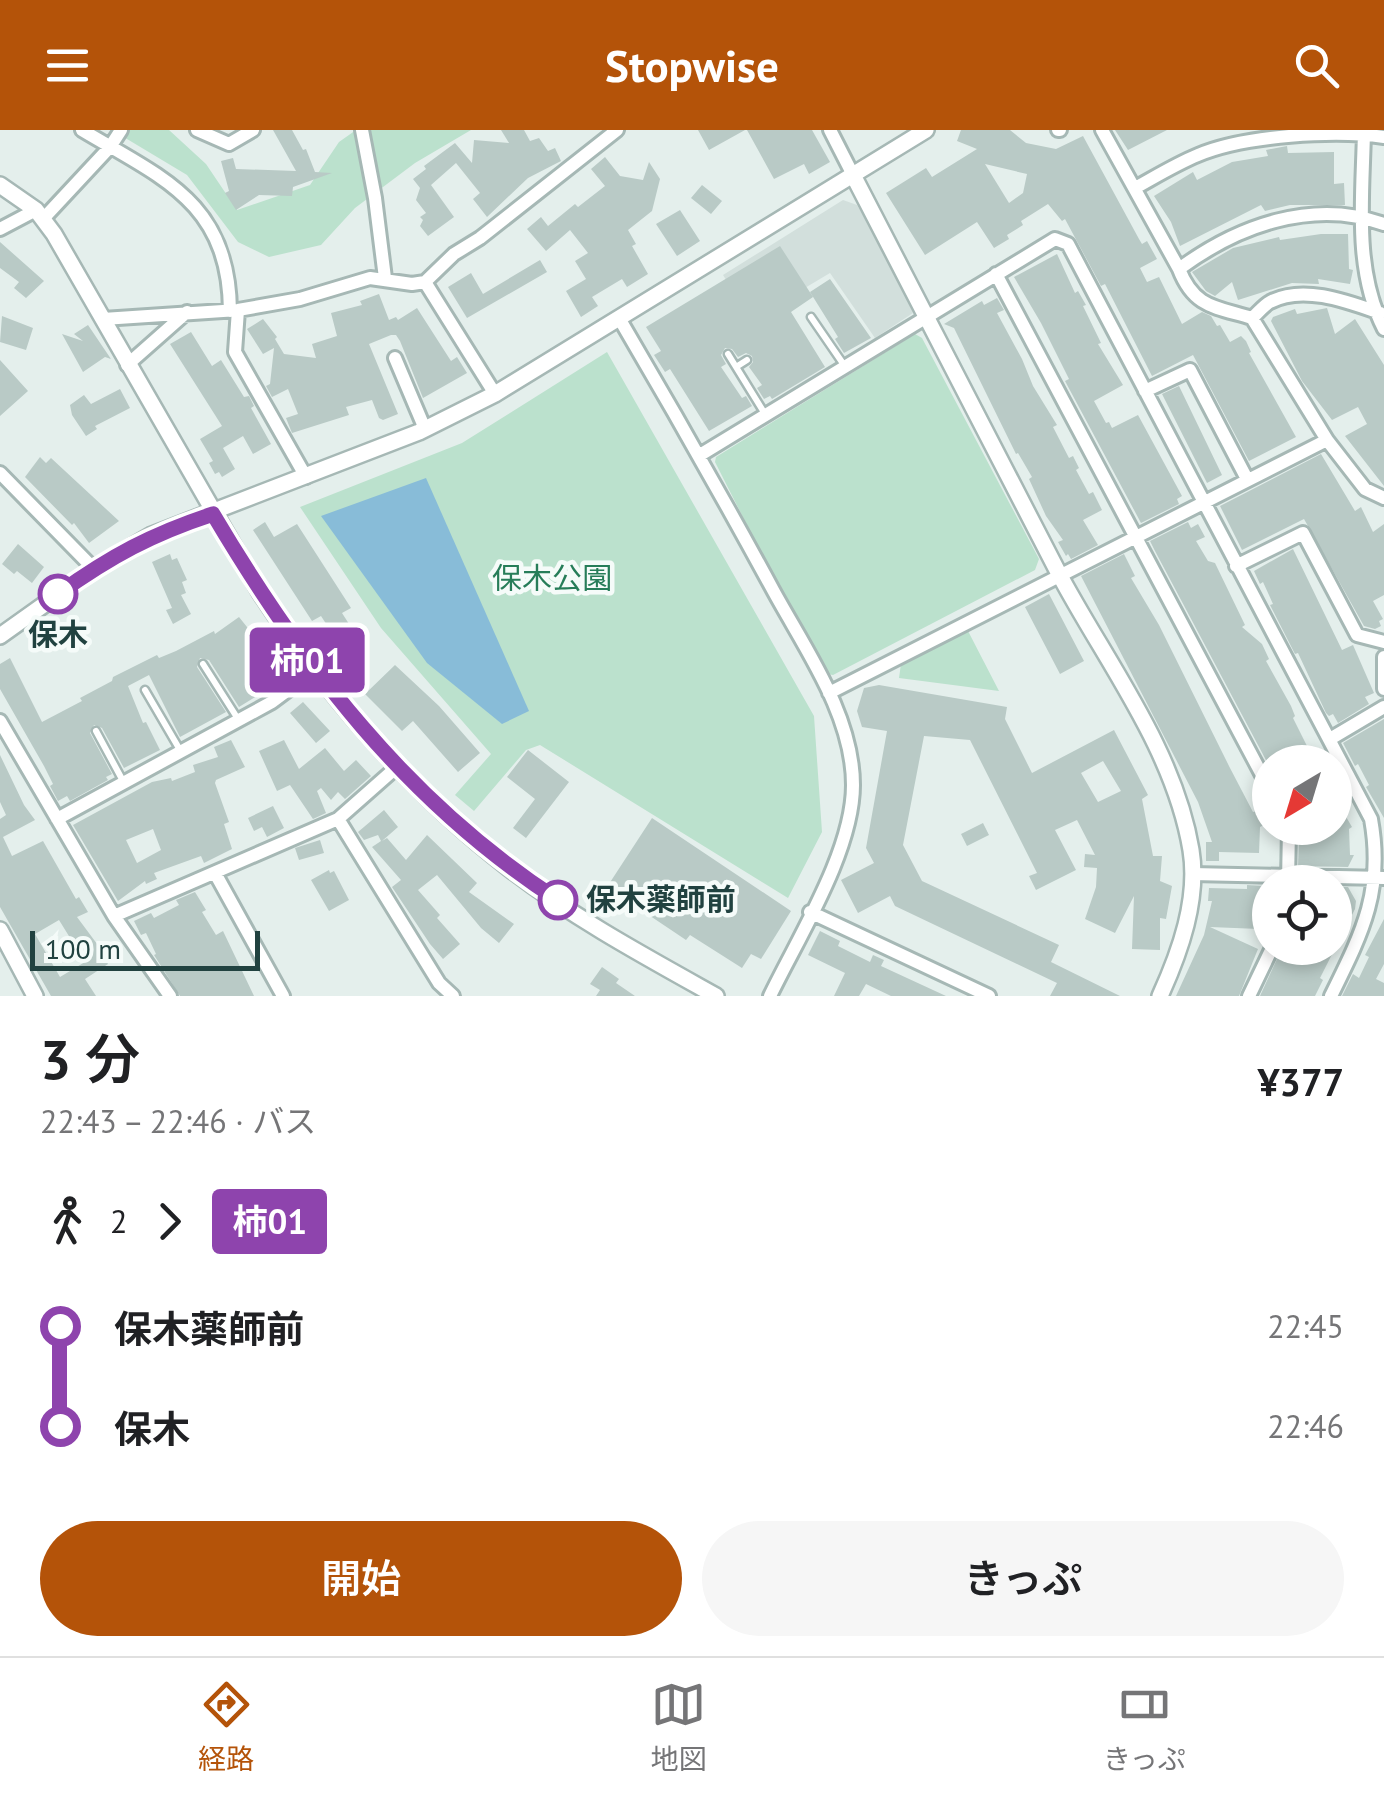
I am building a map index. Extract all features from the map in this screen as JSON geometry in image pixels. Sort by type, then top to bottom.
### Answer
[{"type":"street","points":[[82,130],[175,185],[211,230],[223,256],[234,310],[235,352],[306,478]]},
{"type":"street","points":[[0,229],[40,215],[111,146],[121,130]]},
{"type":"street","points":[[197,130],[229,144],[253,130]]},
{"type":"street","points":[[362,130],[385,278]]},
{"type":"street","points":[[103,318],[234,310],[300,299],[370,278],[397,283],[425,282],[454,254],[480,238],[617,130]]},
{"type":"street","points":[[830,130],[1060,574],[1151,736],[1180,800],[1192,854],[1192,874],[1186,925],[1176,962],[1160,996]]},
{"type":"street","points":[[0,636],[94,569],[152,535],[426,429],[495,394],[926,130]]},
{"type":"street","points":[[1102,130],[1187,290],[1203,304],[1252,318],[1327,440],[1365,489],[1384,498]]},
{"type":"street","points":[[1135,188],[1218,147],[1286,134],[1364,130],[1384,137]]},
{"type":"street","points":[[1364,130],[1364,268],[1384,329]]},
{"type":"street","points":[[0,185],[40,215],[260,592],[315,670],[398,766],[452,820],[511,870],[641,954],[716,996]]},
{"type":"street","points":[[1179,269],[1210,246],[1286,217],[1363,216],[1384,224]]},
{"type":"street","points":[[700,455],[1055,239],[1068,244],[1371,819],[1380,847],[1382,878],[1370,916],[1331,996]]},
{"type":"street","points":[[996,274],[1252,757]]},
{"type":"street","points":[[425,282],[495,394]]},
{"type":"street","points":[[1252,318],[1271,301],[1301,295],[1336,299],[1380,313]]},
{"type":"street","points":[[128,365],[187,312]]},
{"type":"street","points":[[619,318],[700,455],[829,694],[849,750],[853,787],[839,854],[770,996]]},
{"type":"street","points":[[395,358],[426,429]]},
{"type":"street","points":[[1146,391],[1190,370],[1247,480]]},
{"type":"street","points":[[829,694],[1327,440]]},
{"type":"street","points":[[0,473],[94,569]]},
{"type":"street","points":[[1236,566],[1303,533],[1356,635],[1384,642]]},
{"type":"street","points":[[1384,658],[1384,689]]},
{"type":"street","points":[[57,819],[272,702],[315,670]]},
{"type":"street","points":[[1330,739],[1384,707]]},
{"type":"street","points":[[0,720],[114,916],[170,996]]},
{"type":"street","points":[[114,916],[338,819],[398,766]]},
{"type":"street","points":[[338,819],[438,983],[452,996]]},
{"type":"street","points":[[216,874],[284,996]]},
{"type":"street","points":[[1192,874],[1252,878]]},
{"type":"street","points":[[1352,879],[1382,878]]},
{"type":"street","points":[[810,912],[989,996]]},
{"type":"street","points":[[2,936],[35,996]]},
{"type":"street","points":[[1249,996],[1264,965]]},
{"type":"lane","points":[[811,317],[845,366]]},
{"type":"lane","points":[[728,354],[766,415]]},
{"type":"lane","points":[[736,367],[747,360]]},
{"type":"lane","points":[[203,664],[238,720]]},
{"type":"lane","points":[[145,690],[181,752]]},
{"type":"lane","points":[[96,731],[124,782]]},
{"type":"shaded area","points":[[843,200],[857,205],[913,313],[875,338],[830,273],[751,320],[723,275]]},
{"type":"green space","points":[[112,130],[169,130],[206,164],[237,210],[310,185],[339,142],[356,130],[471,130],[415,163],[355,208],[321,245],[269,257],[238,242],[187,175]]},
{"type":"green space","points":[[915,334],[922,338],[1039,559],[1035,570],[833,675],[822,673],[715,462],[716,457]]},
{"type":"green space","name":"保木公園","points":[[607,352],[814,716],[822,832],[788,898],[540,745],[526,750],[474,811],[455,795],[491,754],[381,628],[300,507],[462,443]]},
{"type":"green space","points":[[968,631],[999,691],[899,678],[901,664]]},
{"type":"water","points":[[426,478],[529,711],[502,724],[427,663],[321,516]]},
{"type":"building","points":[[273,130],[292,130],[303,150],[306,149],[315,172],[332,173],[293,187],[292,196],[259,195],[236,210],[225,193],[229,191],[221,161],[233,158],[236,169],[296,171]]},
{"type":"building","points":[[501,130],[524,130],[530,141],[539,138],[548,151],[555,148],[561,161],[528,178],[487,217],[473,199],[480,193],[456,163],[431,185],[454,217],[428,236],[420,226],[420,217],[426,213],[416,200],[420,188],[413,179],[455,143],[472,163],[474,140],[509,143]]},
{"type":"building","points":[[698,130],[745,130],[709,150]]},
{"type":"building","points":[[747,130],[812,130],[830,162],[809,174],[804,164],[774,179]]},
{"type":"building","points":[[961,130],[1010,130],[1026,143],[1056,149],[1083,136],[1142,244],[1147,241],[1157,259],[1140,268],[1147,282],[1159,277],[1182,324],[1202,312],[1220,325],[1230,342],[1241,336],[1246,341],[1296,437],[1249,461],[1193,355],[1152,376],[1105,284],[1101,286],[1065,219],[1062,221],[1048,204],[1021,221],[1023,225],[1007,235],[1009,239],[994,248],[977,222],[925,255],[886,193],[926,168],[932,177],[977,149],[957,141]],"holes":[[[985,164],[1027,174],[1023,193],[1009,203]]]},
{"type":"building","points":[[1115,130],[1167,130],[1128,150]]},
{"type":"building","points":[[1287,146],[1288,153],[1334,152],[1334,184],[1344,183],[1345,205],[1290,205],[1265,211],[1261,205],[1180,246],[1171,222],[1154,196],[1193,172],[1197,180],[1232,162],[1268,156],[1266,150]]},
{"type":"building","points":[[605,157],[620,176],[643,180],[649,162],[660,179],[652,211],[628,230],[648,274],[627,287],[622,279],[592,297],[598,306],[581,317],[566,291],[586,279],[575,261],[588,253],[570,230],[546,251],[527,229],[541,217],[548,226],[605,186],[591,169]]},
{"type":"building","points":[[702,185],[722,201],[711,214],[691,198]]},
{"type":"building","points":[[680,210],[700,241],[677,256],[656,224]]},
{"type":"building","points":[[1348,234],[1349,269],[1353,270],[1350,284],[1318,279],[1319,284],[1292,283],[1238,300],[1232,282],[1215,296],[1206,291],[1192,272],[1233,248],[1279,237],[1280,240]]},
{"type":"building","points":[[0,242],[44,281],[26,298],[14,288],[19,282],[0,268]]},
{"type":"building","points":[[780,246],[813,297],[791,312],[825,367],[772,399],[764,399],[757,388],[762,385],[749,367],[752,356],[746,353],[738,357],[732,349],[725,348],[721,355],[726,364],[721,367],[752,406],[709,431],[670,369],[665,372],[654,355],[661,351],[646,327]]},
{"type":"building","points":[[1057,254],[1075,293],[1078,291],[1086,305],[1083,306],[1101,343],[1098,344],[1123,385],[1094,401],[1112,428],[1138,415],[1182,496],[1177,499],[1179,504],[1141,523],[1014,277]]},
{"type":"building","points":[[540,260],[547,272],[467,318],[448,287],[471,273],[483,294]]},
{"type":"building","points":[[830,279],[871,338],[844,353],[810,292]]},
{"type":"building","points":[[379,294],[389,320],[398,320],[417,308],[451,361],[457,357],[467,373],[423,398],[400,341],[391,335],[369,344],[398,414],[379,418],[372,400],[346,407],[349,415],[292,433],[286,418],[298,414],[288,389],[272,397],[266,386],[270,384],[274,348],[263,354],[247,329],[263,319],[284,354],[316,358],[312,344],[337,336],[331,313],[362,305],[360,301]]},
{"type":"building","points":[[997,298],[1004,310],[997,313],[1057,425],[1053,427],[1069,458],[1073,456],[1089,494],[1093,492],[1102,510],[1083,520],[1098,545],[1071,559],[1058,542],[1063,540],[1046,516],[1029,479],[1032,477],[1016,454],[954,328],[944,324],[982,301],[984,305]]},
{"type":"building","points":[[1327,308],[1335,334],[1355,319],[1384,365],[1384,486],[1345,436],[1367,424],[1358,407],[1332,420],[1302,381],[1271,321],[1295,309],[1297,314]]},
{"type":"building","points":[[2,316],[33,328],[26,350],[0,342]]},
{"type":"building","points":[[88,325],[111,359],[105,357],[83,372],[62,334],[83,341],[74,334]]},
{"type":"building","points":[[191,332],[212,366],[221,360],[244,397],[249,396],[254,406],[251,408],[271,444],[253,454],[243,436],[223,448],[235,469],[222,477],[219,472],[215,474],[209,463],[213,461],[200,439],[222,426],[170,344]]},
{"type":"building","points":[[0,360],[28,391],[0,416]]},
{"type":"building","points":[[1179,386],[1222,475],[1207,483],[1162,394]]},
{"type":"building","points":[[120,389],[130,408],[95,426],[97,429],[86,436],[70,405],[84,395],[91,404]]},
{"type":"building","points":[[1321,454],[1355,511],[1361,507],[1373,532],[1384,524],[1384,595],[1373,601],[1383,619],[1375,629],[1364,626],[1304,519],[1242,550],[1220,506]]},
{"type":"building","points":[[40,457],[46,463],[51,458],[119,521],[89,543],[74,523],[25,477]]},
{"type":"building","points":[[265,522],[274,537],[297,524],[351,608],[342,613],[358,638],[342,648],[321,616],[312,621],[253,530]]},
{"type":"building","points":[[1188,522],[1191,528],[1198,524],[1205,537],[1196,541],[1208,561],[1215,563],[1245,625],[1242,627],[1262,644],[1269,659],[1266,661],[1306,745],[1258,745],[1150,541]]},
{"type":"building","points":[[18,544],[44,567],[32,583],[2,564]]},
{"type":"building","points":[[1293,549],[1342,650],[1353,645],[1374,693],[1365,697],[1369,704],[1338,723],[1333,714],[1326,713],[1270,605],[1273,604],[1263,582],[1260,584],[1254,571]]},
{"type":"building","points":[[170,554],[172,560],[177,558],[187,580],[182,582],[186,593],[181,595],[191,614],[173,624],[166,610],[172,608],[152,562]]},
{"type":"building","points":[[1124,554],[1135,576],[1131,578],[1159,625],[1252,810],[1252,845],[1259,845],[1259,853],[1219,852],[1219,861],[1206,861],[1206,842],[1212,842],[1198,802],[1081,576]]},
{"type":"building","points":[[1049,594],[1084,661],[1060,674],[1025,607]]},
{"type":"building","points":[[239,617],[286,676],[269,688],[253,669],[263,692],[239,707],[209,660],[200,658],[197,667],[226,712],[180,737],[149,675],[128,686],[143,723],[146,722],[160,750],[124,768],[102,728],[94,725],[90,733],[112,774],[70,801],[67,796],[58,801],[44,766],[0,689],[0,664],[10,658],[42,722],[82,701],[80,698],[113,677],[157,655],[159,658],[214,631],[215,634]]},
{"type":"building","points":[[395,665],[439,706],[480,753],[458,772],[413,721],[402,731],[365,694]]},
{"type":"building","points":[[879,685],[1007,707],[1005,719],[1032,773],[1114,730],[1148,795],[1142,799],[1153,856],[1162,856],[1160,881],[1172,886],[1166,919],[1160,918],[1160,950],[1132,949],[1134,896],[1115,933],[1085,919],[1096,887],[1097,868],[1084,867],[1085,854],[1095,855],[1077,820],[1055,830],[1076,870],[1036,890],[1029,876],[1037,873],[970,740],[924,736],[903,845],[922,881],[1059,945],[1051,962],[1120,996],[1050,996],[1057,983],[895,906],[890,896],[858,913],[841,880],[874,863],[866,848],[887,731],[862,727],[857,711],[864,688]],"holes":[[[1103,761],[1121,791],[1098,802],[1081,773]]]},
{"type":"building","points":[[303,702],[330,731],[316,743],[290,713]]},
{"type":"building","points":[[1384,719],[1384,818],[1358,764],[1355,766],[1352,760],[1352,745],[1343,743]]},
{"type":"building","points":[[231,740],[245,767],[215,783],[229,822],[224,824],[232,849],[204,863],[201,856],[154,873],[157,879],[146,884],[145,881],[118,901],[73,825],[152,782],[171,778],[172,781],[195,772],[193,765],[218,757],[214,747]],"holes":[[[153,829],[161,850],[137,863],[126,840]]]},
{"type":"building","points":[[284,740],[299,769],[325,748],[344,771],[356,760],[371,776],[345,799],[338,792],[331,800],[321,788],[317,791],[326,813],[313,819],[290,785],[277,791],[259,751]]},
{"type":"building","points":[[528,750],[569,782],[526,838],[513,828],[535,799],[507,777]]},
{"type":"building","points":[[0,755],[35,820],[3,837],[12,856],[43,841],[76,899],[79,897],[88,912],[77,917],[108,964],[85,979],[96,996],[51,996],[0,907],[0,819],[6,815],[0,802]],"holes":[[[59,920],[85,962],[60,977],[35,934]]]},
{"type":"building","points":[[273,806],[284,828],[267,837],[262,827],[254,831],[248,818]]},
{"type":"building","points":[[384,810],[398,827],[382,841],[387,838],[406,860],[427,835],[477,883],[469,892],[514,924],[499,943],[481,928],[437,875],[418,890],[460,944],[443,959],[430,944],[392,887],[401,880],[372,847],[381,841],[378,835],[364,840],[358,832]]},
{"type":"building","points":[[652,818],[791,911],[761,959],[751,954],[742,968],[690,935],[686,940],[607,887]]},
{"type":"building","points":[[983,823],[989,835],[967,846],[961,834]]},
{"type":"building","points":[[320,840],[324,853],[299,860],[295,848]]},
{"type":"building","points":[[1299,845],[1350,845],[1350,855],[1354,855],[1349,865],[1298,865]]},
{"type":"building","points":[[334,871],[349,900],[329,911],[311,880]]},
{"type":"building","points":[[1247,885],[1252,885],[1252,929],[1210,927],[1252,946],[1252,964],[1239,996],[1176,996],[1204,935],[1212,901],[1208,901],[1209,888],[1247,889]]},
{"type":"building","points":[[195,892],[216,935],[223,931],[254,996],[180,996],[154,955],[146,933],[141,935],[134,921],[151,913],[154,918],[179,905],[176,900]]},
{"type":"building","points":[[1384,919],[1384,964],[1376,979],[1384,983],[1384,996],[1342,996],[1353,974],[1359,978],[1369,957],[1365,955]]},
{"type":"building","points":[[820,931],[840,941],[838,946],[870,962],[873,955],[884,960],[881,966],[946,996],[891,996],[866,984],[859,996],[834,996],[845,973],[808,955]]},
{"type":"building","points":[[1274,965],[1327,965],[1315,996],[1260,996]]},
{"type":"building","points":[[602,967],[635,996],[596,996],[600,990],[590,984]]},
{"type":"bus line","name":"柿01","points":[[58,594],[152,535],[213,514],[285,630],[354,718],[452,820],[511,870],[558,900]]},
{"type":"place","name":"保木","points":[[58,594]]},
{"type":"place","name":"保木薬師前","points":[[558,900]]}]
